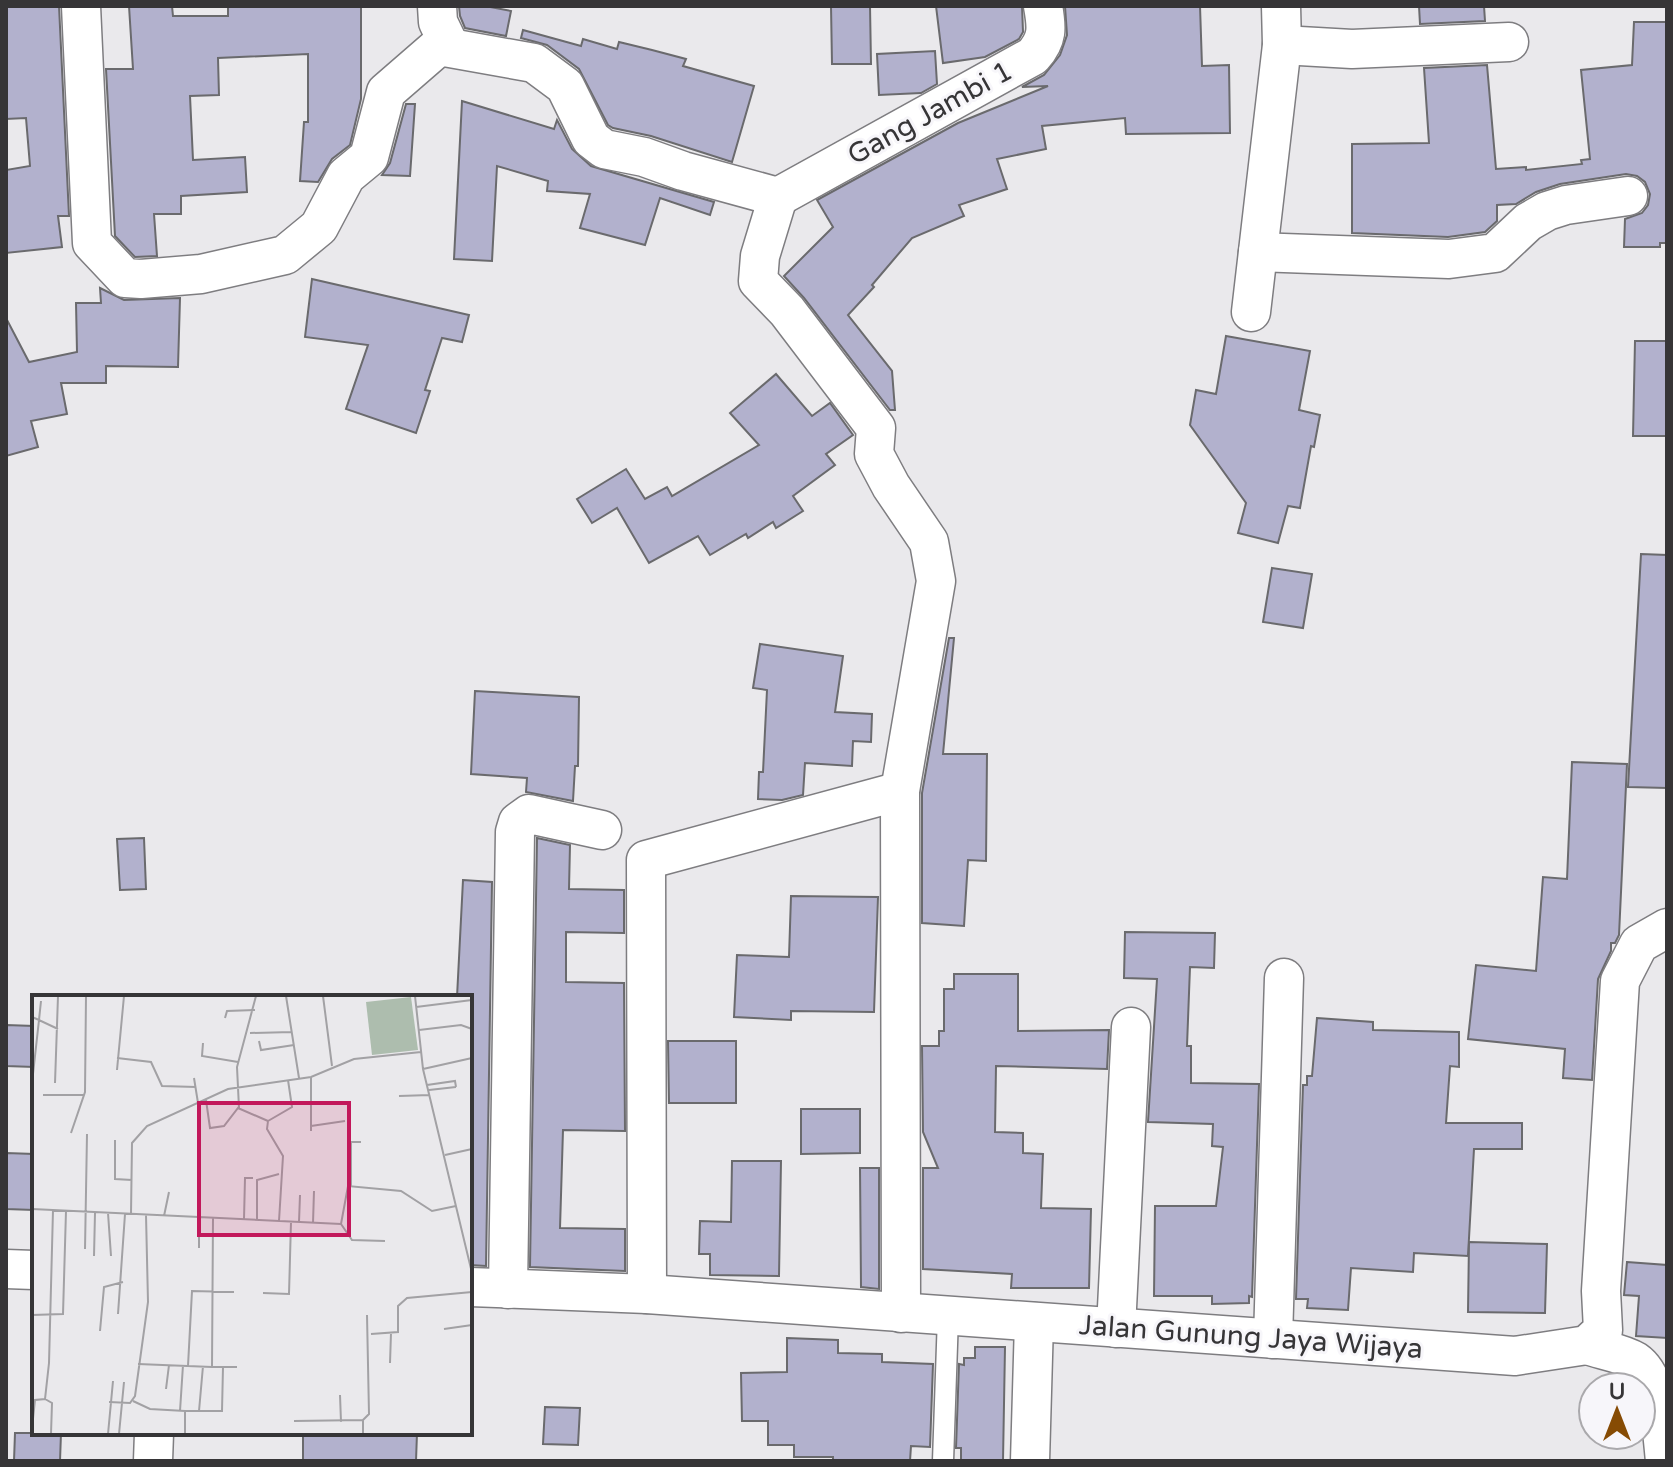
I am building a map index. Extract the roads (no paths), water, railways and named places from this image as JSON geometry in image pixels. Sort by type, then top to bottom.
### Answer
[{"type":"street","points":[[81,6],[92,243],[125,278],[201,274],[285,255],[319,227],[346,176],[369,157],[386,92],[439,46],[534,63],[565,86],[591,139],[604,149],[644,157],[778,197],[760,256],[758,281],[787,311],[876,428],[883,470],[929,542],[936,581],[900,791],[901,1313]]},
{"type":"street","points":[[437,6],[438,22],[450,47]]},
{"type":"street","name":"Gang Jambi 1","points":[[778,197],[1033,56],[1043,44],[1047,29],[1043,6]]},
{"type":"street","points":[[1251,312],[1282,45],[1281,6]]},
{"type":"street","points":[[1282,45],[1352,49],[1509,42]]},
{"type":"street","points":[[1258,252],[1449,259],[1495,253],[1528,222],[1547,211],[1566,205],[1628,196]]},
{"type":"street","points":[[647,1294],[646,860],[900,791]]},
{"type":"street","points":[[508,1289],[515,832],[518,822],[529,814],[602,830]]},
{"type":"street","points":[[1665,1461],[1660,1412],[1653,1388],[1636,1362],[1587,1345],[1603,1330],[1601,1291],[1620,981],[1639,944],[1667,928]]},
{"type":"street","points":[[1273,1339],[1284,978]]},
{"type":"street","points":[[1116,1328],[1131,1027]]},
{"type":"street","points":[[6,1269],[32,1270]]},
{"type":"street","name":"Jalan Gunung Jaya Wijaya","points":[[472,1287],[647,1294],[1515,1356],[1587,1345]]},
{"type":"street","points":[[1030,1461],[1034,1322]]},
{"type":"street","points":[[153,1461],[154,1435]]},
{"type":"lane","points":[[943,1461],[948,1316]]}]
